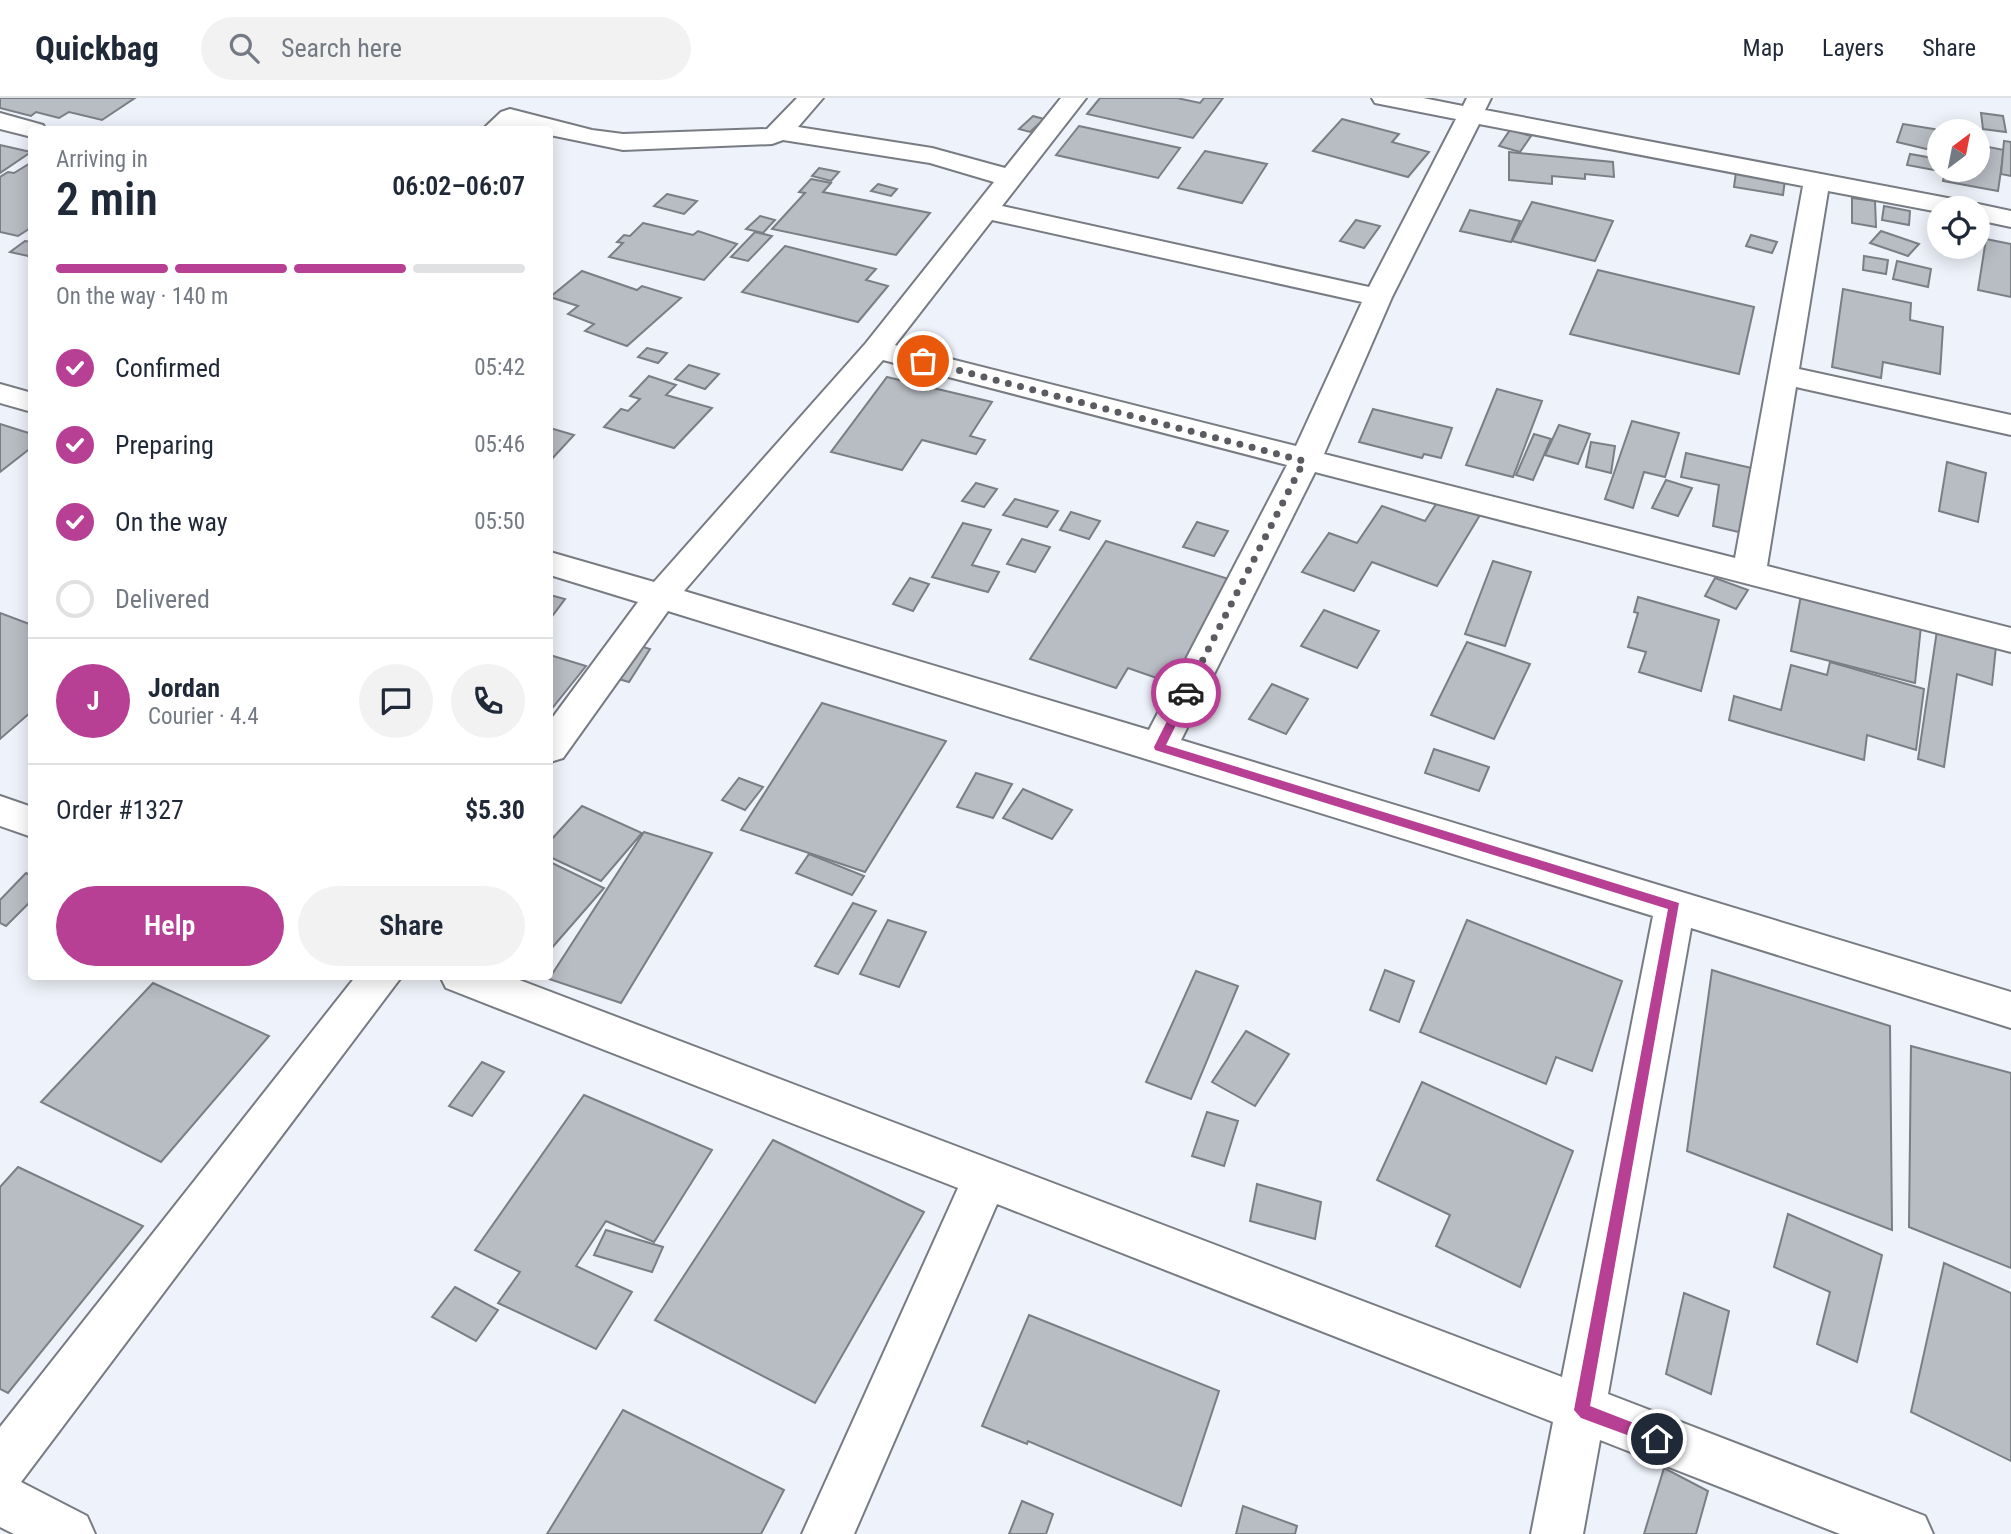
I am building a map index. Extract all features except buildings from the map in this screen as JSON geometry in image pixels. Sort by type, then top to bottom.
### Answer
[{"type":"street","points":[[553,128],[592,138],[623,142],[772,136],[780,132],[811,98]]},
{"type":"street","points":[[553,744],[661,596],[876,349],[1074,98]]},
{"type":"street","points":[[1384,98],[1474,106],[1817,181],[1927,202]]},
{"type":"street","points":[[1159,747],[1304,461],[1378,297],[1474,106]]},
{"type":"street","points":[[499,126],[510,117],[545,126]]},
{"type":"street","points":[[0,121],[28,128]]},
{"type":"street","points":[[780,132],[932,156],[1011,178]]},
{"type":"street","points":[[1749,573],[1817,181]]},
{"type":"street","points":[[986,211],[1378,297]]},
{"type":"street","points":[[1990,215],[2011,219]]},
{"type":"street","points":[[876,349],[1304,461],[2011,640]]},
{"type":"street","points":[[1785,375],[2011,425]]},
{"type":"street","points":[[0,393],[28,402]]},
{"type":"street","points":[[553,564],[1159,747],[2011,1010]]},
{"type":"street","points":[[0,811],[28,821]]},
{"type":"street","points":[[1557,1534],[1675,906]]},
{"type":"street","points":[[0,1468],[378,980]]},
{"type":"street","points":[[471,980],[1907,1534]]},
{"type":"street","points":[[828,1534],[985,1178]]},
{"type":"street","points":[[0,1499],[69,1534]]},
{"type":"way so far","points":[[923,361],[1304,461],[1186,693]]},
{"type":"route","points":[[1186,693],[1159,747],[1675,906],[1581,1410],[1657,1439]]}]
